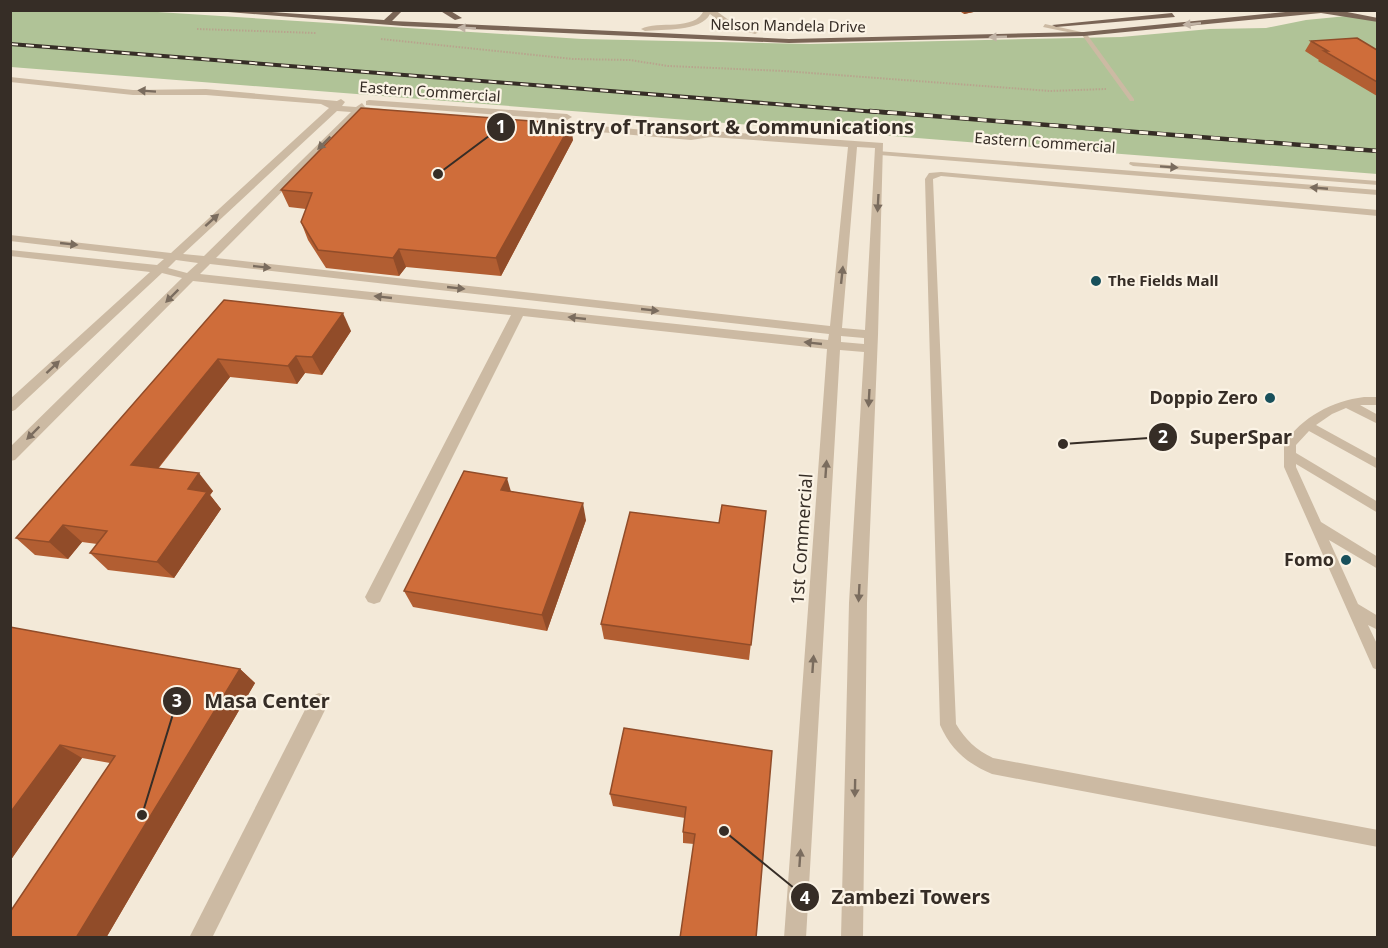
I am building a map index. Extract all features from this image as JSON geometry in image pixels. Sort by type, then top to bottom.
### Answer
[{"type":"main road","name":"Nelson Mandela Drive","points":[[206,10],[403,24],[789,41],[1084,34],[1334,10]]},
{"type":"main road","name":"Nelson Mandela Drive","points":[[342,10],[645,28],[863,33],[1045,26],[1186,14]]},
{"type":"main road","points":[[442,10],[458,18]]},
{"type":"main road","points":[[1322,11],[1377,20]]},
{"type":"main road","points":[[386,23],[397,12]]},
{"type":"main road","points":[[403,24],[412,15]]},
{"type":"street","points":[[645,28],[691,24],[705,17],[709,10],[727,23],[755,32]]},
{"type":"street","points":[[10,71],[77,76]]},
{"type":"street","name":"Eastern Commercial","points":[[10,79],[151,92],[206,92],[691,137],[711,134],[880,149]]},
{"type":"street","name":"Eastern Commercial","points":[[160,84],[196,87],[206,92]]},
{"type":"street","points":[[10,407],[334,104]]},
{"type":"street","points":[[10,456],[362,106]]},
{"type":"street","name":"1st Commercial","points":[[795,938],[835,338],[853,147]]},
{"type":"street","points":[[852,938],[858,603],[880,149]]},
{"type":"street","points":[[10,238],[174,255],[871,342]]},
{"type":"street","points":[[10,253],[158,269],[191,277],[519,312],[835,338]]},
{"type":"street","points":[[374,597],[519,312]]},
{"type":"street","points":[[200,938],[319,702]]},
{"type":"lane","points":[[1084,34],[1090,22]]},
{"type":"lane","points":[[1045,26],[1084,34],[1131,100]]},
{"type":"lane","points":[[880,149],[1377,193]]},
{"type":"lane","name":"Eastern Commercial","points":[[880,149],[1377,183]]},
{"type":"lane","points":[[1377,213],[941,174],[929,179],[948,725],[958,744],[975,759],[992,766],[1377,839]]},
{"type":"lane","points":[[1377,401],[1335,406],[1307,425],[1290,444],[1290,467],[1377,663]]},
{"type":"lane","points":[[1348,404],[1377,420]]},
{"type":"lane","points":[[1307,425],[1377,465]]},
{"type":"lane","points":[[1290,455],[1377,508]]},
{"type":"lane","points":[[1317,526],[1377,564]]},
{"type":"lane","points":[[1352,607],[1377,624]]},
{"type":"path","points":[[376,38],[573,59],[630,60],[668,66],[784,71],[1050,91],[1123,88]]},
{"type":"green space","points":[[10,11],[142,11],[582,39],[810,44],[1121,37],[1210,29],[1266,28],[1306,20],[1347,16],[1377,21],[1377,174],[11,67]]},
{"type":"building","points":[[1357,38],[1377,50],[1377,82],[1311,41]]},
{"type":"building","points":[[361,108],[571,124],[496,258],[399,249],[393,258],[318,250],[301,222],[312,193],[281,190]]},
{"type":"building","points":[[224,300],[343,313],[312,357],[296,356],[288,366],[218,359],[131,465],[199,473],[188,489],[207,492],[157,562],[90,553],[107,531],[63,525],[49,542],[16,538]]},
{"type":"building","points":[[464,471],[507,478],[501,490],[583,503],[542,615],[404,591]]},
{"type":"building","points":[[722,505],[766,511],[751,645],[601,624],[630,512],[719,523]]},
{"type":"building","points":[[10,627],[240,669],[76,938],[10,938],[10,912],[115,756],[60,745],[10,813]]},
{"type":"building","points":[[624,728],[772,751],[756,938],[680,938],[695,834],[683,832],[686,807],[610,794]]},
{"type":"railway","points":[[10,44],[890,113]]},
{"type":"railway","points":[[870,111],[1378,151]]},
{"type":"place","name":"Mnistry of Transort & Communications","points":[[438,174]]},
{"type":"place","name":"The Fields Mall","points":[[1096,281]]},
{"type":"place","name":"Doppio Zero","points":[[1270,398]]},
{"type":"place","name":"SuperSpar","points":[[1063,444]]},
{"type":"place","name":"Fomo","points":[[1346,560]]},
{"type":"place","name":"Masa Center","points":[[142,815]]},
{"type":"place","name":"Zambezi Towers","points":[[724,831]]}]
